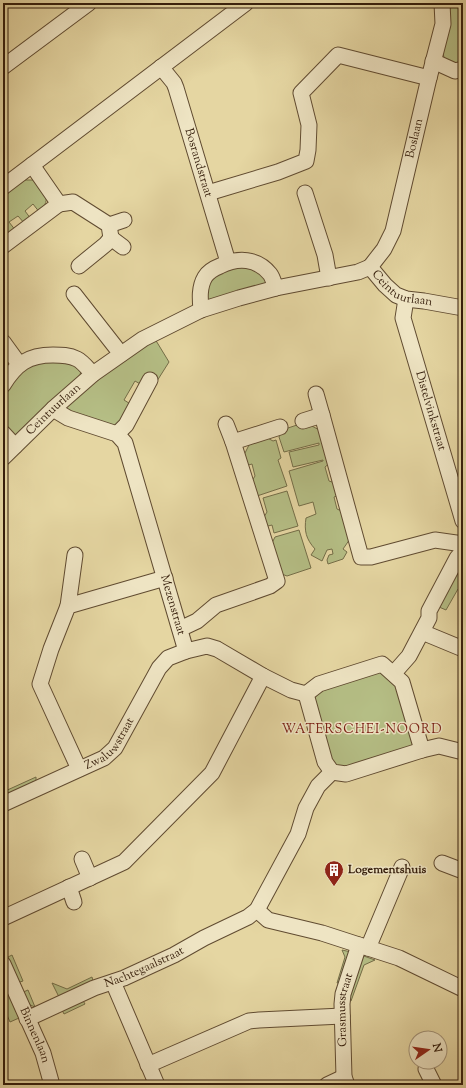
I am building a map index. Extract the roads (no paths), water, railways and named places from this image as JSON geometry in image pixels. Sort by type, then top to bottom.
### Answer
[{"type":"street","points":[[3,67],[89,3]]},
{"type":"street","points":[[3,187],[246,3]]},
{"type":"street","name":"Boslaan","points":[[370,268],[384,250],[393,231],[443,24],[442,3]]},
{"type":"street","points":[[208,193],[278,172],[306,161],[309,125],[301,93],[338,55],[429,78]]},
{"type":"street","points":[[433,61],[455,71],[463,69]]},
{"type":"street","name":"Bosrandstraat","points":[[161,67],[174,83],[176,88],[228,262]]},
{"type":"street","points":[[32,165],[59,204]]},
{"type":"street","points":[[305,193],[325,254],[329,278]]},
{"type":"street","points":[[3,246],[59,204],[72,202],[110,232],[123,247]]},
{"type":"street","points":[[79,266],[106,244],[110,232],[124,220]]},
{"type":"street","points":[[202,310],[200,290],[205,276],[214,269],[228,262],[240,259],[252,261],[261,266],[270,275],[276,288]]},
{"type":"street","name":"Ceintuurlaan","points":[[3,458],[53,409],[93,374],[143,339],[202,310],[276,288],[358,272],[370,268],[396,295],[406,299],[463,308]]},
{"type":"street","points":[[74,294],[121,354]]},
{"type":"street","name":"Distelvinkstraat","points":[[406,299],[404,318],[458,486],[463,521]]},
{"type":"street","points":[[3,342],[19,364]]},
{"type":"street","points":[[3,385],[9,374],[19,364],[39,355],[66,355],[78,360],[93,374]]},
{"type":"street","points":[[53,409],[68,418],[118,434],[126,424],[150,380]]},
{"type":"street","points":[[316,394],[361,557],[371,557],[435,540],[463,544]]},
{"type":"street","points":[[302,421],[322,415]]},
{"type":"street","points":[[180,629],[197,621],[216,606],[270,586],[277,581],[226,424]]},
{"type":"street","points":[[233,442],[280,427]]},
{"type":"street","points":[[3,433],[15,446]]},
{"type":"street","name":"Mezenstraat","points":[[118,434],[125,443],[186,651],[208,646],[217,649],[263,676],[292,690],[306,694]]},
{"type":"street","points":[[394,673],[409,656],[429,618],[429,611],[457,558],[463,551]]},
{"type":"street","points":[[75,556],[68,606],[51,649],[40,684],[79,769]]},
{"type":"street","points":[[68,606],[165,578]]},
{"type":"street","points":[[422,632],[463,649]]},
{"type":"street","name":"Zwaluwstraat","points":[[3,804],[104,758],[115,748],[159,668],[168,658],[186,651]]},
{"type":"street","points":[[422,750],[402,682],[394,673],[382,664],[319,684],[306,694],[325,762],[332,772],[346,774],[439,746],[463,752]]},
{"type":"street","points":[[3,918],[124,862],[212,773],[263,676]]},
{"type":"street","name":"Nachtegaalstraat","points":[[27,1019],[94,988],[113,982],[174,955],[204,938],[248,917],[257,910],[298,834],[306,808],[318,786],[332,772]]},
{"type":"street","points":[[82,859],[90,878]]},
{"type":"street","points":[[442,864],[463,872]]},
{"type":"street","name":"Grasmusstraat","points":[[346,1081],[342,1016],[344,994],[363,946],[402,867]]},
{"type":"street","points":[[69,888],[74,902]]},
{"type":"street","points":[[257,910],[268,920],[322,933],[399,958],[463,989]]},
{"type":"street","name":"Binnenlaan","points":[[3,964],[43,1054],[52,1085]]},
{"type":"street","points":[[113,982],[157,1085]]},
{"type":"street","points":[[148,1065],[249,1022],[259,1020],[342,1016]]},
{"type":"street","points":[[426,1070],[434,1085]]},
{"type":"street","points":[[327,1085],[346,1081]]},
{"type":"place","name":"Logementshuis","points":[[334,887]]},
{"type":"district","name":"WATERSCHEI-NOORD","points":[[362,730]]}]
